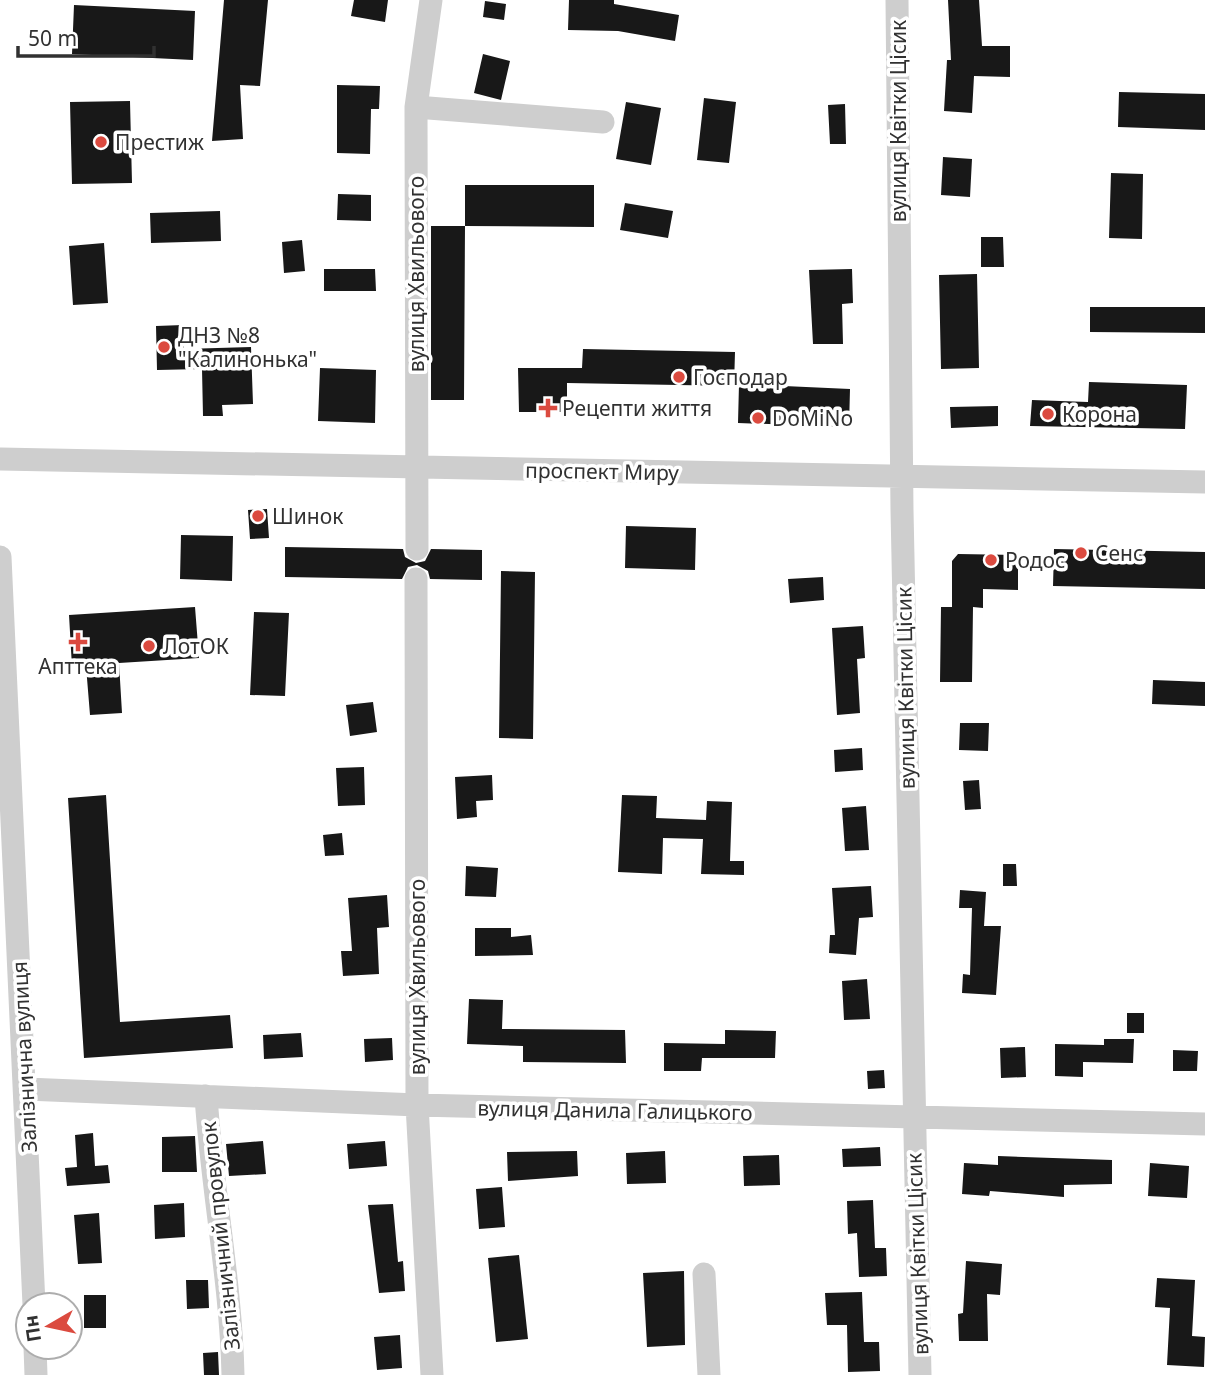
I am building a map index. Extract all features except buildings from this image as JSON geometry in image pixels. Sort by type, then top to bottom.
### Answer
[{"type":"street","name":"вулиця Хвильового","points":[[417,549],[416,107],[430,0]]},
{"type":"street","name":"вулиця Квітки Цісик","points":[[897,0],[901,477],[920,1375]]},
{"type":"street","points":[[416,107],[603,122]]},
{"type":"street","name":"проспект Миру","points":[[0,459],[1205,482]]},
{"type":"street","name":"Залізнична вулиця","points":[[0,557],[26,1089],[33,1291]]},
{"type":"street","name":"вулиця Хвильового","points":[[416,579],[417,1105],[432,1375]]},
{"type":"street","name":"вулиця Данила Галицького","points":[[26,1089],[417,1105],[1205,1124]]},
{"type":"street","name":"Залізничний провулок","points":[[206,1096],[210,1155],[232,1323],[233,1375]]},
{"type":"street","points":[[704,1274],[709,1375]]},
{"type":"place","name":"Престиж","points":[[101,142]]},
{"type":"place","name":"ДНЗ №8 \"Калинонька\"","points":[[164,347]]},
{"type":"place","name":"Господар","points":[[679,377]]},
{"type":"place","name":"Рецепти життя","points":[[548,408]]},
{"type":"place","name":"Корона","points":[[1048,414]]},
{"type":"place","name":"DoMiNo","points":[[758,418]]},
{"type":"place","name":"Шинок","points":[[258,516]]},
{"type":"place","name":"Сенс","points":[[1081,553]]},
{"type":"place","name":"Родос","points":[[991,560]]},
{"type":"place","name":"Апттека","points":[[78,642]]},
{"type":"place","name":"ЛотОК","points":[[149,646]]}]
